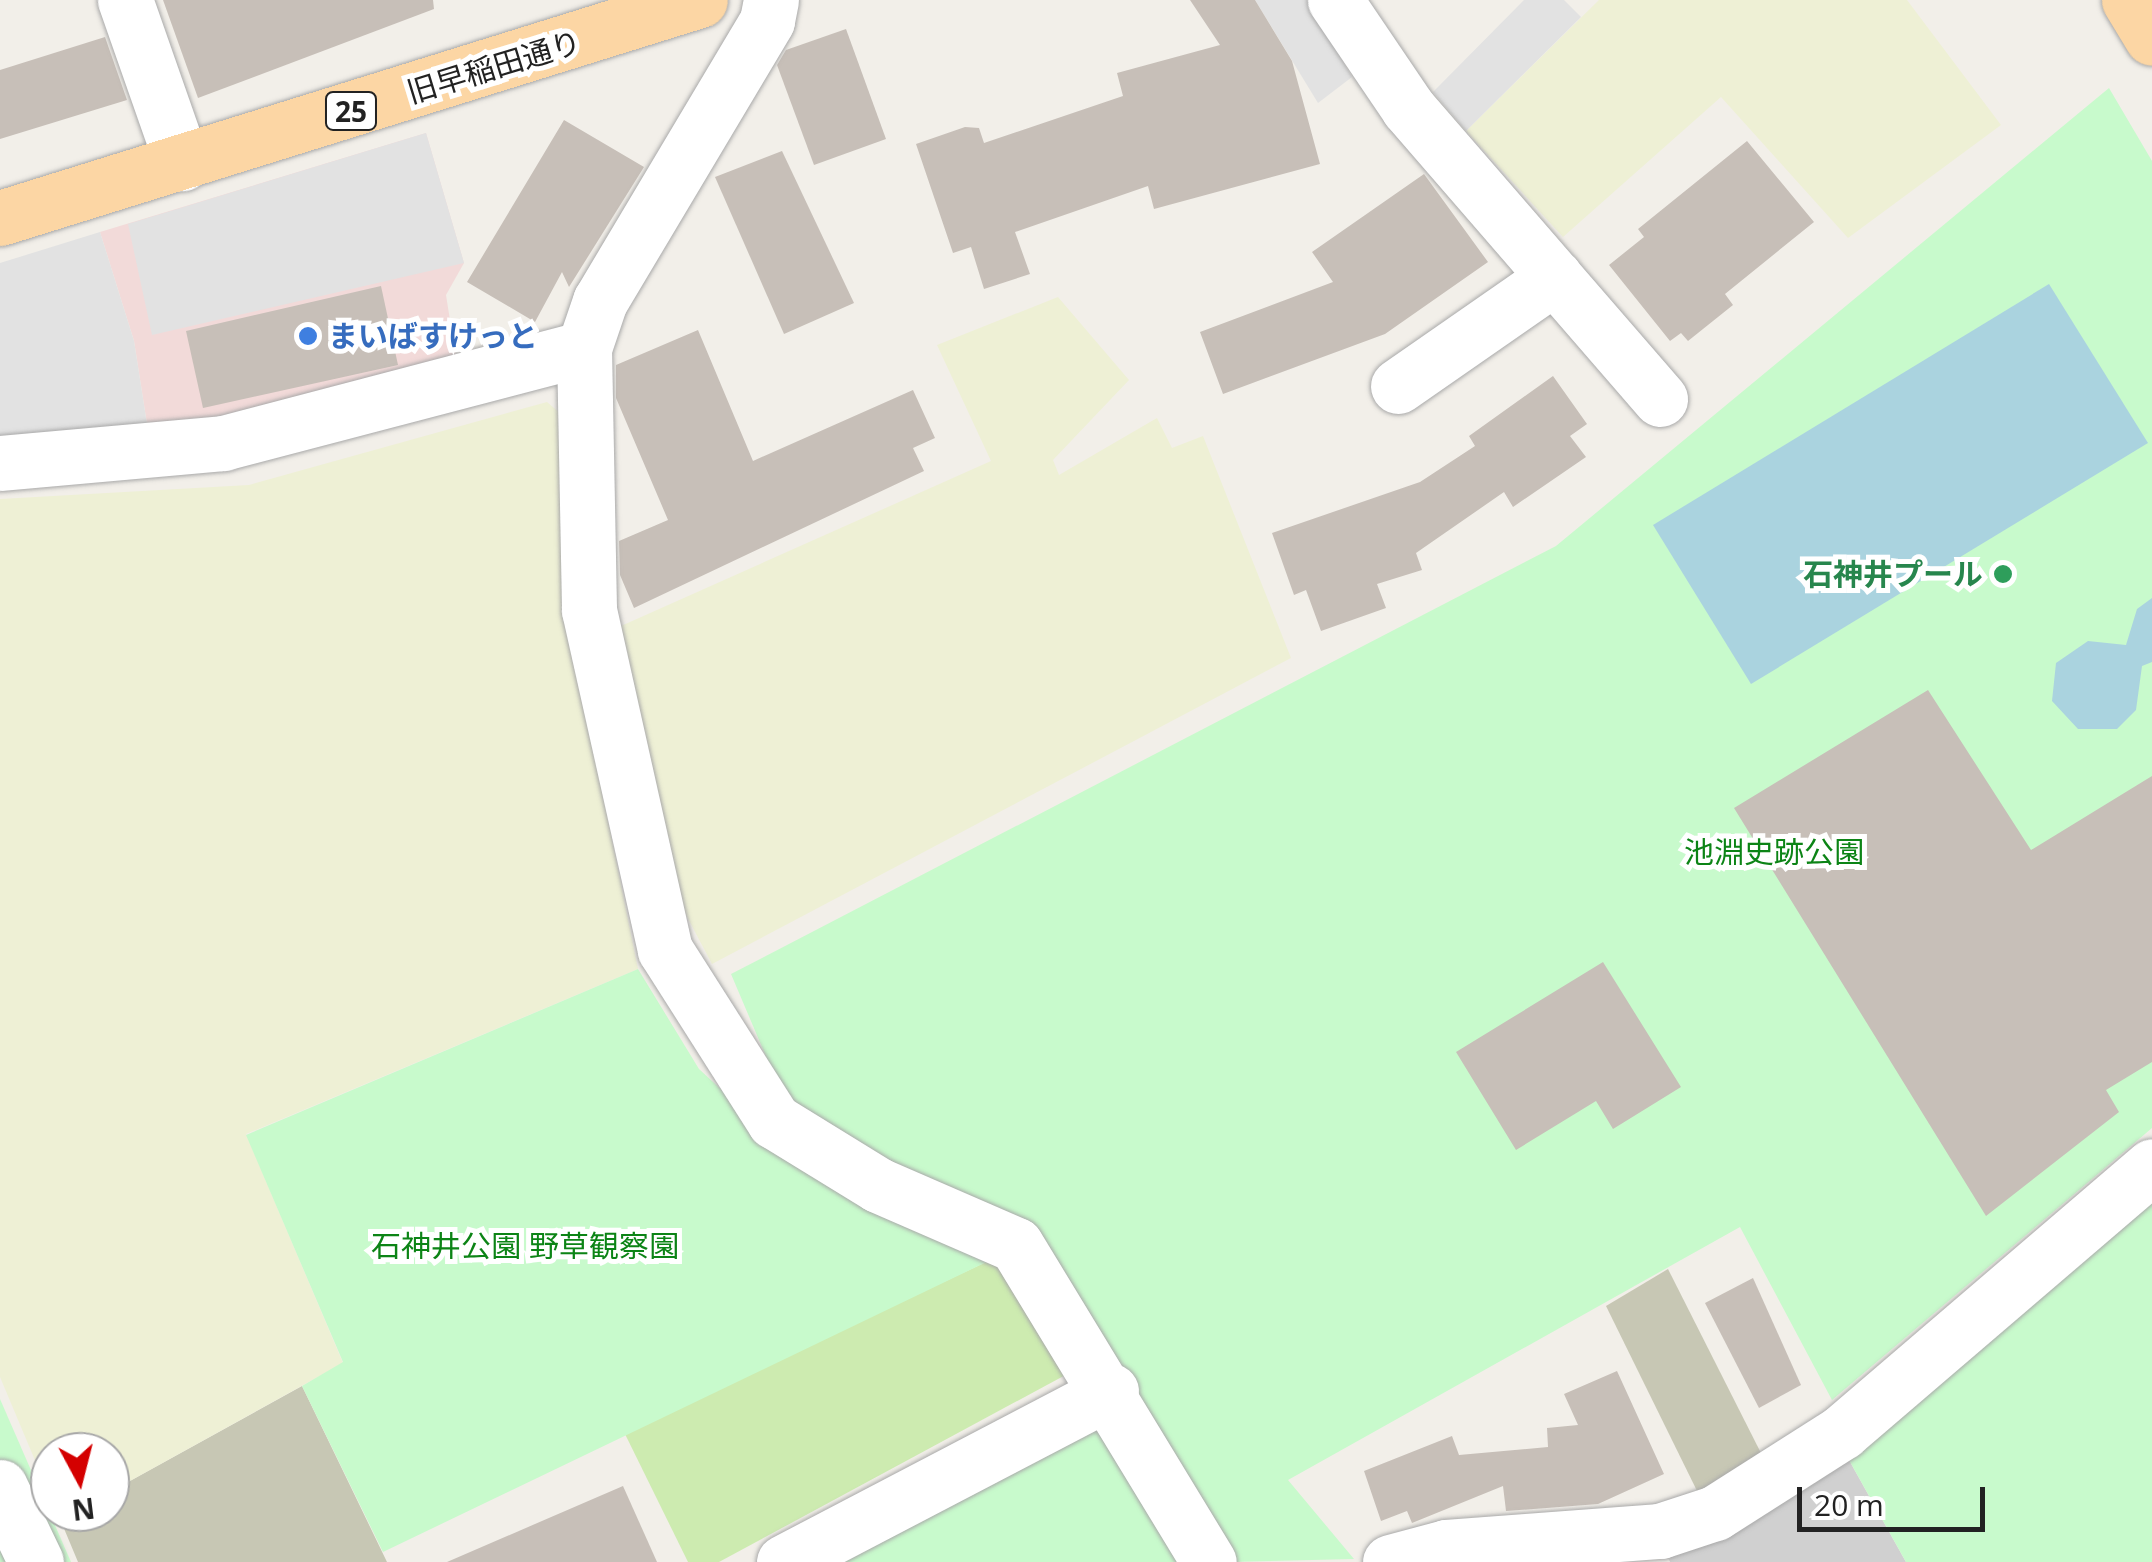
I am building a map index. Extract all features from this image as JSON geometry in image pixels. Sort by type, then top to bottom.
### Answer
[{"type":"main road","name":"旧早稲田通り","points":[[0,218],[700,0]]},
{"type":"street","points":[[125,0],[182,162]]},
{"type":"street","points":[[771,0],[767,20],[600,301],[584,348],[589,610],[665,950],[774,1121],[878,1185],[1016,1246],[1111,1391],[1208,1562]]},
{"type":"street","points":[[1335,0],[1408,108],[1660,399]]},
{"type":"street","points":[[1398,386],[1555,277]]},
{"type":"street","points":[[0,464],[223,443],[584,348]]},
{"type":"street","points":[[1390,1562],[1660,1532],[1716,1513],[1842,1432],[2152,1166]]},
{"type":"street","points":[[784,1562],[1111,1391]]},
{"type":"street","points":[[0,1487],[36,1562]]},
{"type":"shaded area","points":[[1255,0],[1307,0],[1352,77],[1318,103]]},
{"type":"shaded area","points":[[1524,0],[1564,0],[1581,17],[1466,131],[1433,92]]},
{"type":"shaded area","points":[[1599,0],[1907,0],[2001,125],[1848,238],[1721,97],[1563,237],[1466,131]]},
{"type":"shaded area","points":[[426,133],[464,263],[446,295],[457,364],[149,437],[134,341],[100,232]]},
{"type":"shaded area","points":[[426,133],[464,263],[152,335],[128,224]]},
{"type":"shaded area","points":[[100,232],[134,341],[149,437],[0,446],[0,263]]},
{"type":"shaded area","points":[[1058,297],[1129,380],[1053,460],[1059,475],[1157,418],[1172,448],[1203,436],[1291,658],[712,964],[684,911],[621,626],[991,461],[937,345]]},
{"type":"shaded area","points":[[547,402],[561,414],[562,592],[638,969],[246,1134],[343,1363],[130,1481],[130,1432],[30,1432],[30,1448],[0,1377],[0,499],[249,485]]},
{"type":"shaded area","points":[[1668,1269],[1765,1461],[1701,1499],[1606,1306]]},
{"type":"shaded area","points":[[302,1386],[387,1562],[78,1562],[65,1532],[130,1532],[130,1481]]},
{"type":"shaded area","points":[[1849,1460],[1906,1562],[1670,1562],[1666,1553]]},
{"type":"green space","name":"池淵史跡公園","points":[[2109,88],[2152,161],[2152,1128],[1832,1400],[1740,1227],[1288,1480],[1354,1559],[1230,1562],[948,1194],[787,1106],[731,974],[1556,546]]},
{"type":"green space","name":"石神井公園 野草観察園","points":[[638,969],[699,1069],[778,1142],[999,1256],[383,1552],[302,1386],[343,1362],[246,1135]]},
{"type":"green space","points":[[2152,1203],[2152,1562],[1906,1562],[1849,1460]]},
{"type":"green space","points":[[999,1256],[1071,1372],[719,1562],[688,1562],[624,1432]]},
{"type":"green space","points":[[0,1399],[30,1468],[30,1532],[58,1532],[71,1562],[0,1562]]},
{"type":"green space","points":[[1100,1422],[1181,1562],[826,1562]]},
{"type":"water","points":[[2049,284],[2148,443],[1751,684],[1653,525]]},
{"type":"water","points":[[2152,598],[2152,662],[2142,666],[2136,710],[2117,729],[2078,729],[2052,701],[2056,663],[2088,641],[2126,645],[2137,609]]},
{"type":"building","points":[[163,0],[433,0],[434,9],[198,98]]},
{"type":"building","points":[[1190,0],[1255,0],[1292,61],[1320,164],[1154,209],[1148,186],[1015,232],[1030,274],[984,289],[971,247],[953,253],[916,144],[965,127],[979,128],[984,143],[1123,96],[1117,73],[1220,45]]},
{"type":"building","points":[[846,29],[886,139],[814,165],[777,65],[786,50]]},
{"type":"building","points":[[105,37],[127,100],[0,139],[0,70]]},
{"type":"building","points":[[564,120],[644,167],[569,287],[562,272],[535,322],[467,282]]},
{"type":"building","points":[[1747,141],[1814,222],[1725,294],[1733,305],[1688,341],[1681,333],[1670,341],[1609,265],[1644,237],[1638,229]]},
{"type":"building","points":[[782,151],[854,303],[784,334],[715,177]]},
{"type":"building","points":[[1424,174],[1488,262],[1385,334],[1223,394],[1200,332],[1333,282],[1312,252]]},
{"type":"building","points":[[381,286],[398,365],[203,408],[186,331]]},
{"type":"building","points":[[698,330],[753,461],[913,390],[935,438],[913,448],[924,471],[634,608],[620,575],[619,541],[668,520],[616,398],[616,365]]},
{"type":"building","points":[[1553,376],[1587,424],[1570,436],[1586,457],[1513,507],[1504,492],[1416,553],[1422,570],[1377,584],[1386,608],[1321,631],[1306,590],[1294,595],[1272,533],[1420,482],[1475,446],[1469,436]]},
{"type":"building","points":[[1928,690],[2031,850],[2152,776],[2152,1062],[2106,1090],[2119,1112],[1986,1216],[1734,808]]},
{"type":"building","points":[[1603,962],[1681,1087],[1613,1129],[1596,1101],[1516,1150],[1456,1052]]},
{"type":"building","points":[[1753,1278],[1801,1385],[1759,1408],[1705,1303]]},
{"type":"building","points":[[1617,1371],[1664,1474],[1598,1504],[1506,1511],[1503,1486],[1412,1523],[1407,1511],[1381,1521],[1364,1471],[1452,1436],[1459,1455],[1548,1447],[1547,1428],[1578,1425],[1564,1394]]},
{"type":"building","points":[[623,1486],[657,1562],[447,1562]]},
{"type":"place","name":"まいばすけっと","points":[[308,336]]},
{"type":"place","name":"石神井プール","points":[[2003,574]]}]
